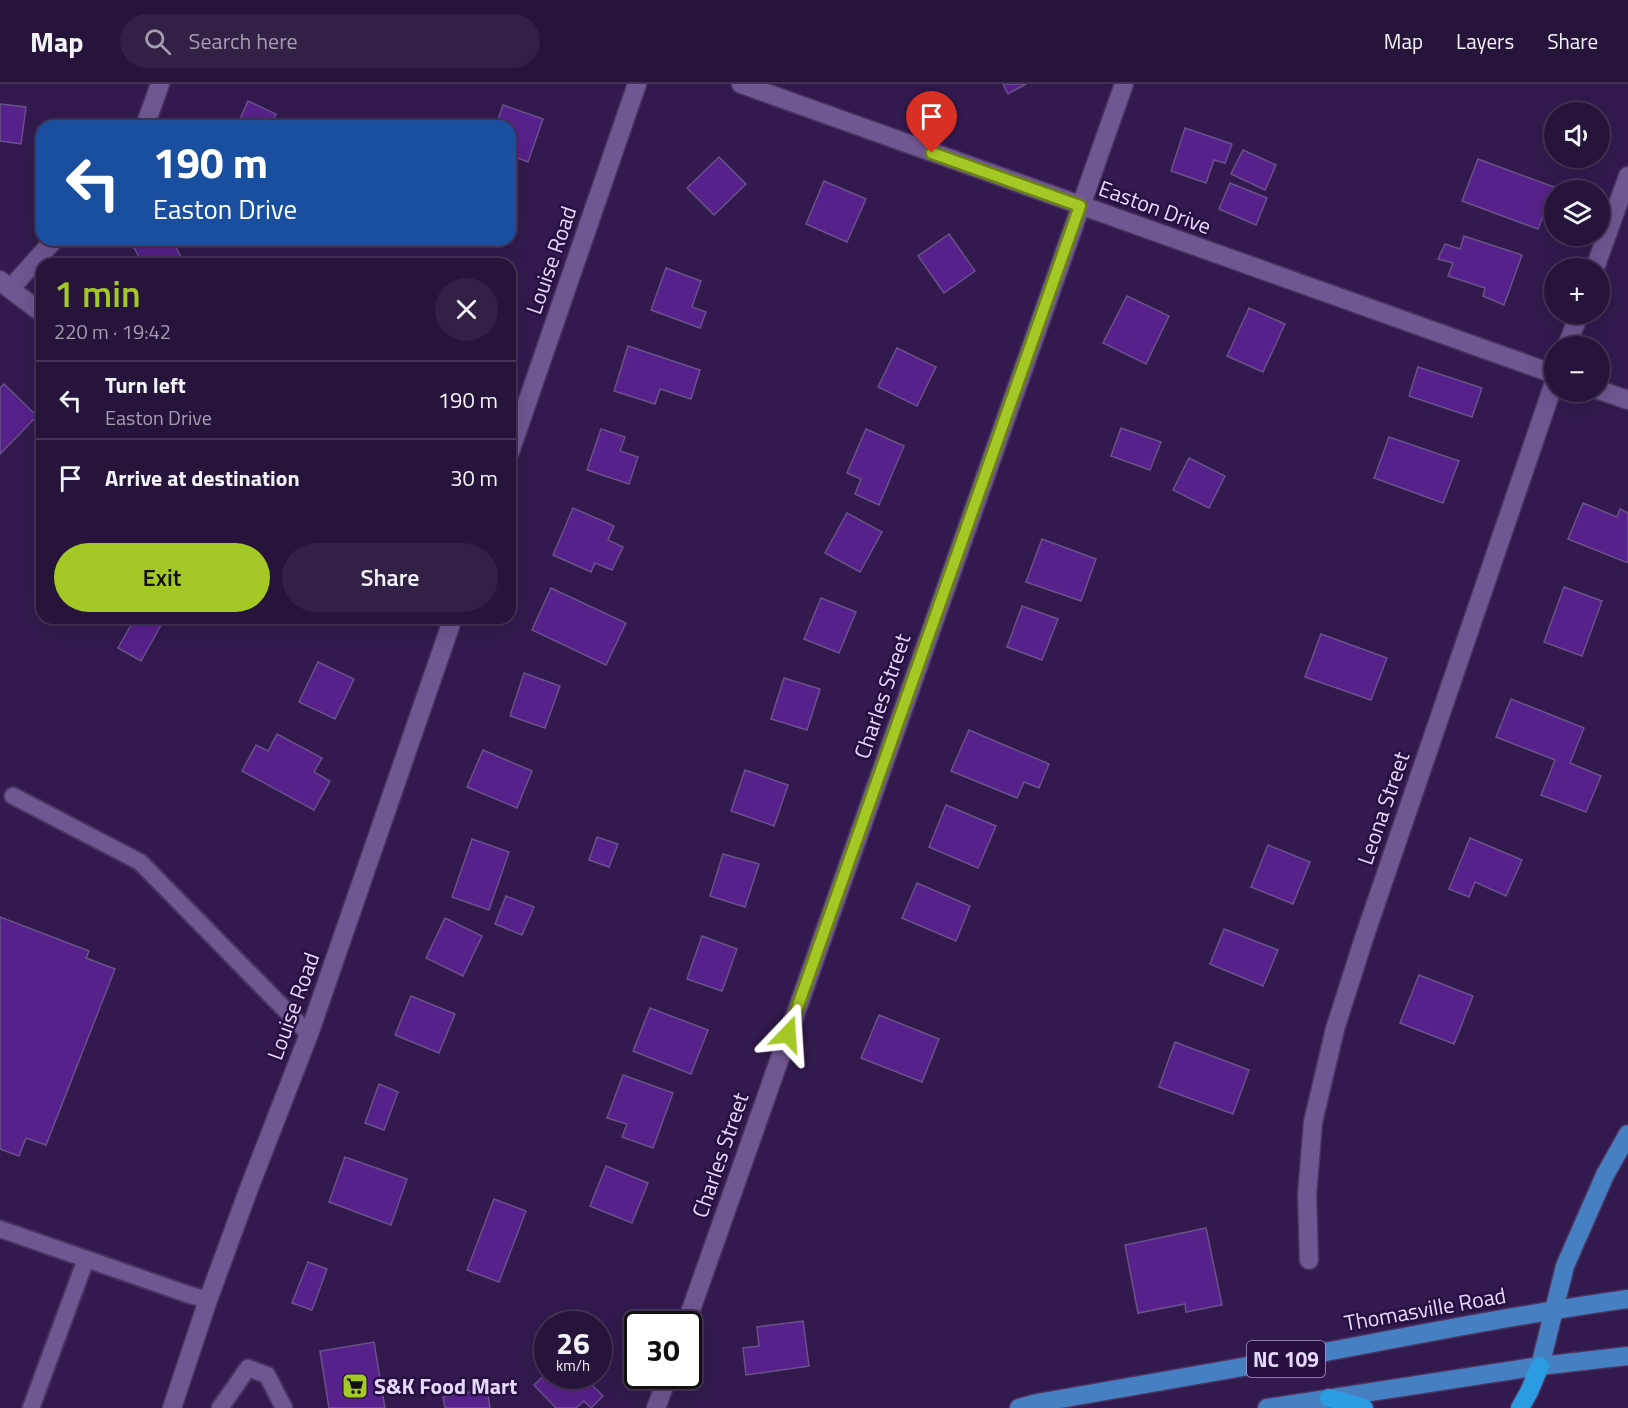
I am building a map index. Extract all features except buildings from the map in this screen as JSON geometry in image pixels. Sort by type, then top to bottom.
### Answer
[{"type":"highway","points":[[1520,1408],[1540,1366]]},
{"type":"highway","points":[[1329,1398],[1364,1408]]},
{"type":"main road","points":[[1540,1366],[1565,1266],[1605,1175],[1628,1134]]},
{"type":"main road","name":"Thomasville Road","points":[[1019,1408],[1037,1402],[1553,1310],[1628,1299]]},
{"type":"main road","name":"NC 109","points":[[1267,1408],[1540,1366],[1628,1356]]},
{"type":"street","points":[[148,120],[160,84]]},
{"type":"street","name":"Louise Road","points":[[516,435],[637,84]]},
{"type":"street","name":"Easton Drive","points":[[741,84],[1544,370]]},
{"type":"street","name":"Charles Street","points":[[691,1311],[1124,84]]},
{"type":"street","points":[[1599,258],[1628,176]]},
{"type":"street","points":[[36,308],[5,285],[47,246]]},
{"type":"street","points":[[1610,394],[1628,400]]},
{"type":"street","name":"Leona Street","points":[[1309,1260],[1307,1195],[1313,1122],[1335,1029],[1547,402]]},
{"type":"street","name":"Louise Road","points":[[172,1408],[208,1300],[309,1034],[451,624]]},
{"type":"street","points":[[656,1408],[663,1389]]},
{"type":"lane","points":[[13,796],[140,862],[309,1034]]},
{"type":"lane","points":[[0,1229],[208,1300]]},
{"type":"lane","points":[[31,1408],[86,1259]]},
{"type":"lane","points":[[220,1408],[248,1368],[267,1375],[284,1408]]},
{"type":"place","name":"S&K Food Mart","points":[[355,1386]]},
{"type":"route","points":[[788,1034],[1080,206],[932,153]]}]
